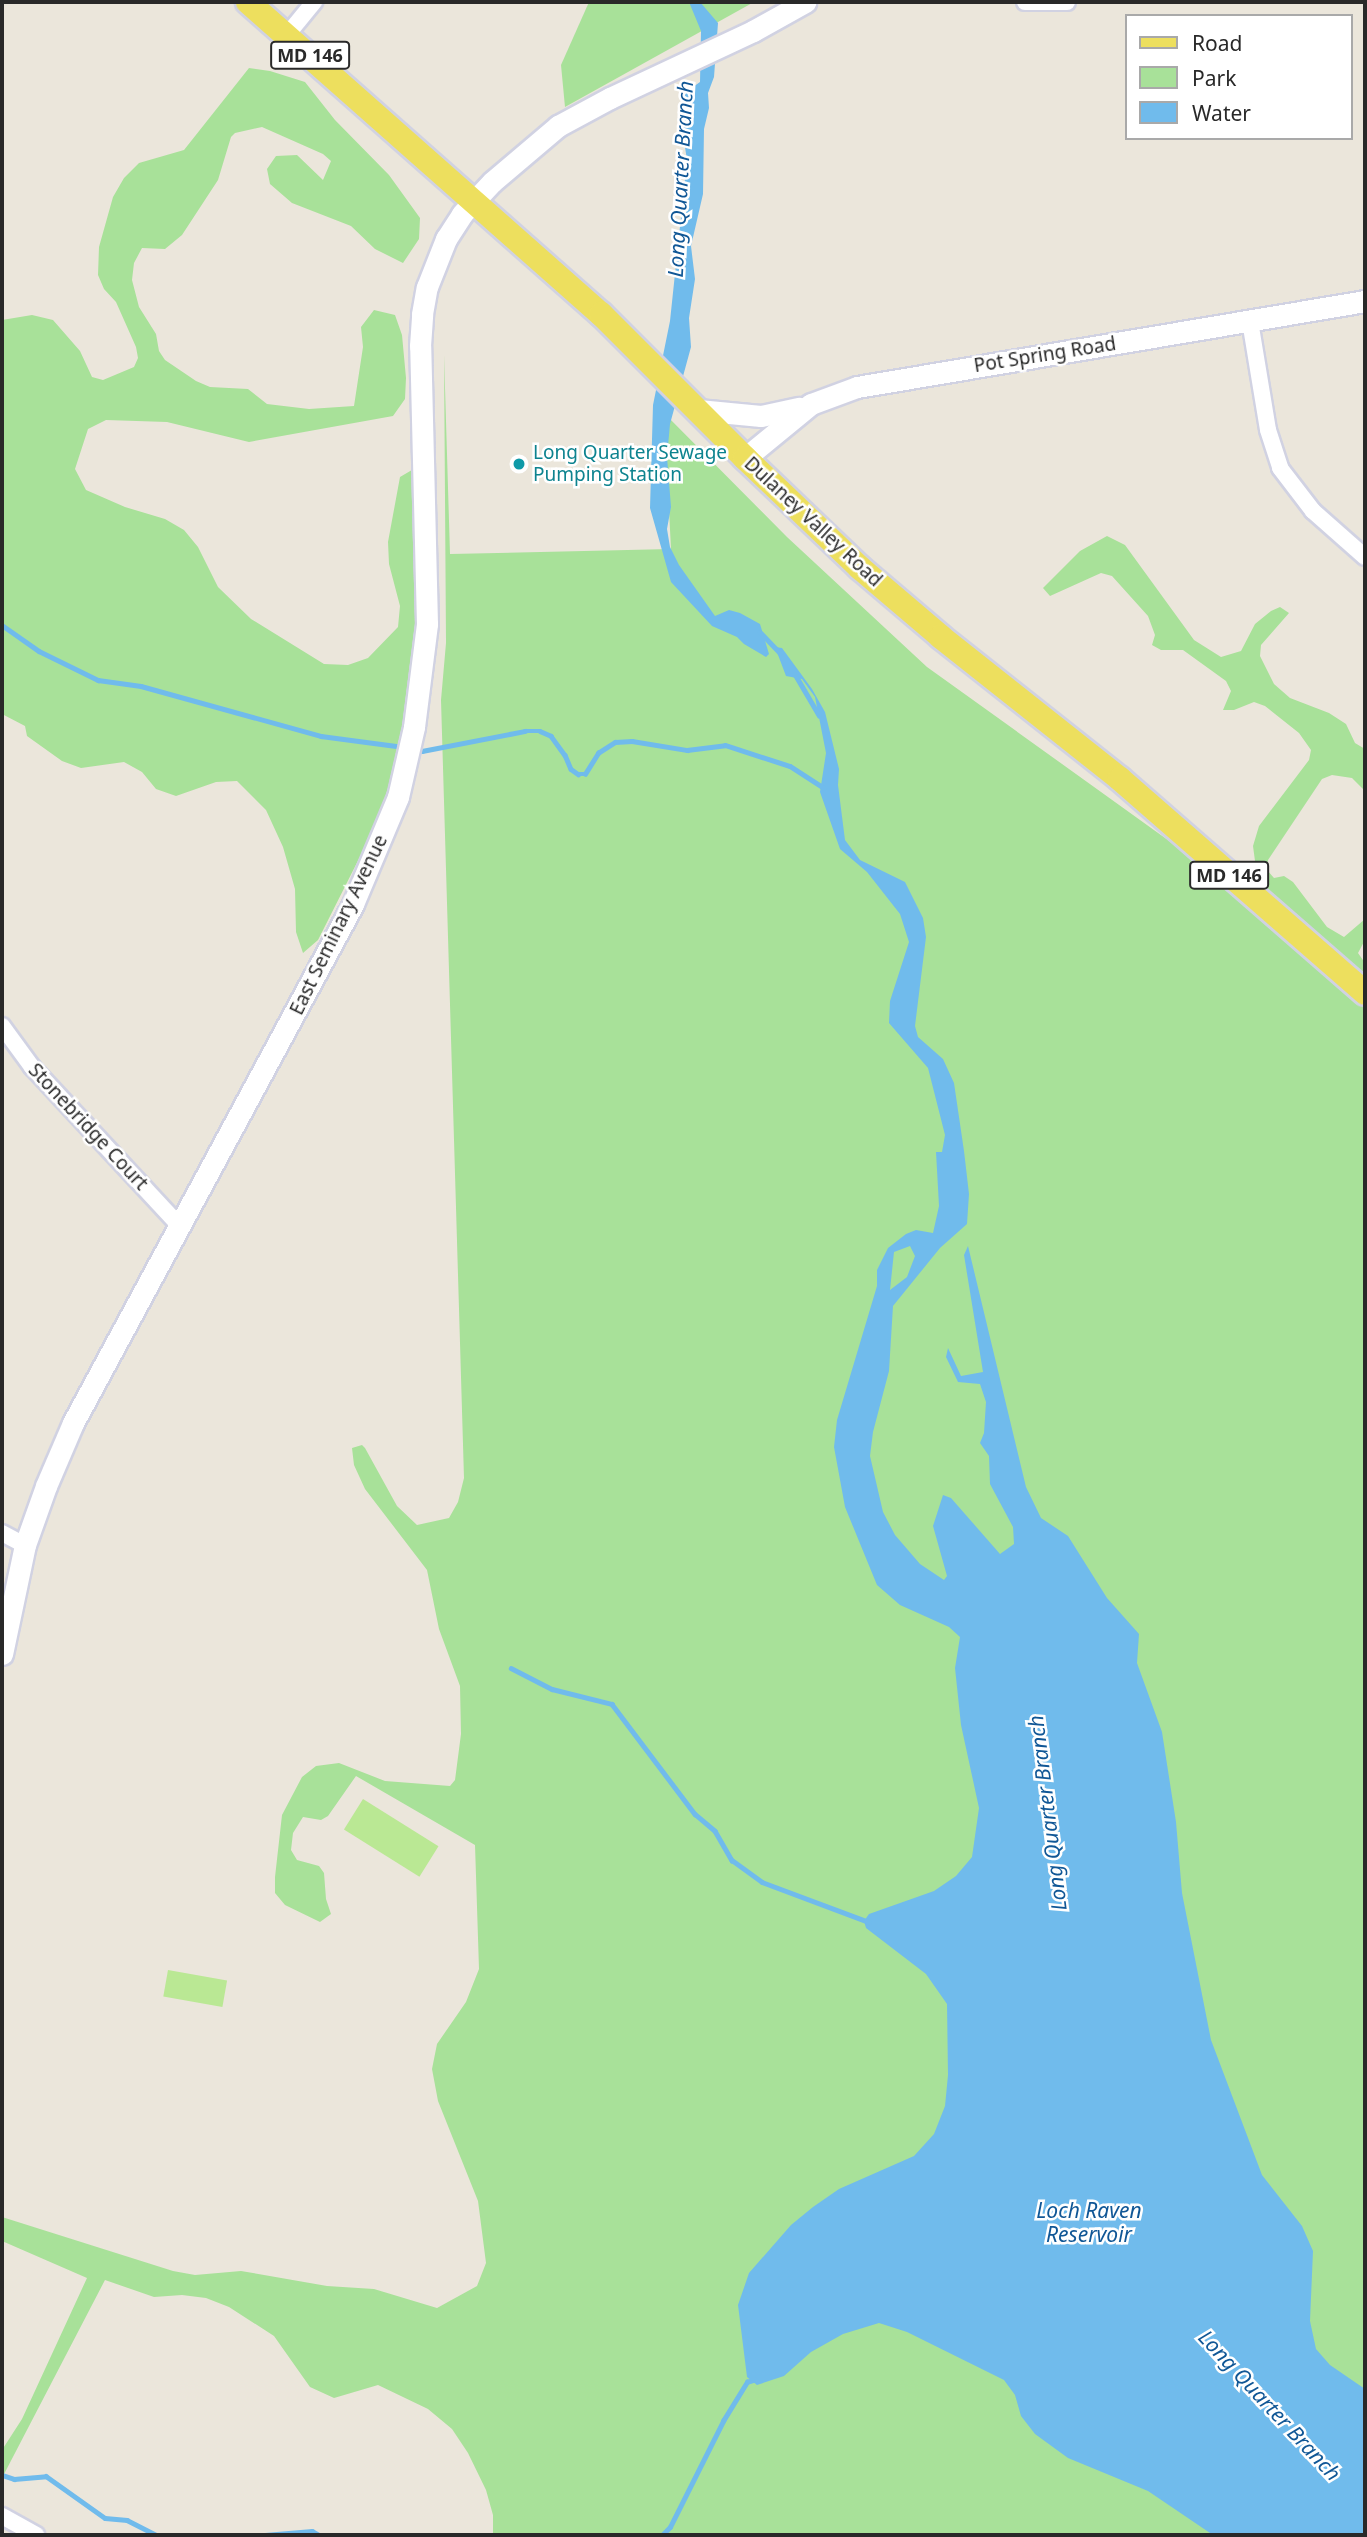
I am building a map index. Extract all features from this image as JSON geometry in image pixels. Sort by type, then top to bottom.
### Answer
[{"type":"main road","name":"Dulaney Valley Road","points":[[248,2],[474,200],[653,365],[745,458],[906,608],[1111,772],[1365,993]]},
{"type":"street","points":[[287,35],[314,2]]},
{"type":"street","name":"East Seminary Avenue","points":[[2,1654],[25,1545],[73,1423],[364,883],[391,818],[410,748],[427,624],[422,314],[427,288],[446,239],[474,200],[508,167],[558,126],[587,109],[805,2]]},
{"type":"street","points":[[1025,2],[1067,2]]},
{"type":"street","name":"Pot Spring Road","points":[[745,458],[811,404],[833,393],[872,384],[1365,301]]},
{"type":"street","points":[[1250,321],[1268,430],[1280,468],[1302,500],[1365,557]]},
{"type":"street","points":[[698,410],[761,416],[811,404]]},
{"type":"street","name":"Stonebridge Court","points":[[2,1026],[32,1067],[179,1224]]},
{"type":"street","points":[[2,1532],[25,1545]]},
{"type":"street","points":[[2,2516],[36,2535]]},
{"type":"green space","points":[[589,2],[754,2],[565,107],[561,65]]},
{"type":"green space","points":[[249,68],[270,71],[305,82],[335,120],[389,175],[420,218],[419,239],[403,263],[375,249],[351,226],[292,203],[270,184],[267,169],[276,156],[297,155],[323,180],[331,161],[323,154],[262,127],[235,133],[231,137],[218,180],[182,235],[165,249],[142,248],[134,263],[132,280],[139,307],[156,334],[159,351],[165,360],[196,381],[210,387],[248,389],[267,404],[309,409],[354,406],[363,347],[361,327],[374,310],[395,315],[402,335],[405,399],[393,416],[249,442],[167,422],[106,420],[88,429],[75,469],[86,490],[125,507],[165,519],[184,530],[198,547],[218,587],[251,619],[324,664],[348,665],[368,658],[398,627],[400,606],[389,564],[388,542],[400,477],[417,467],[417,643],[402,748],[375,827],[318,940],[303,953],[296,932],[295,889],[283,847],[266,810],[237,781],[216,782],[176,796],[156,789],[142,772],[124,762],[81,768],[62,761],[27,736],[25,726],[2,714],[2,320],[32,315],[53,320],[80,351],[92,377],[103,380],[134,367],[138,358],[136,347],[116,302],[104,289],[98,275],[99,247],[113,197],[124,178],[139,163],[184,150]]},
{"type":"green space","points":[[444,354],[450,554],[671,549],[664,413],[787,537],[927,667],[1211,871],[1365,1006],[1365,2535],[493,2535],[493,2515],[486,2490],[468,2453],[452,2429],[428,2409],[378,2385],[334,2398],[310,2387],[274,2336],[229,2307],[206,2298],[182,2295],[154,2297],[105,2280],[2,2478],[2,2450],[22,2419],[87,2278],[2,2241],[2,2217],[173,2271],[195,2275],[241,2271],[327,2286],[374,2289],[437,2308],[477,2286],[486,2263],[478,2201],[438,2101],[432,2069],[437,2044],[466,2002],[479,1969],[475,1845],[356,1776],[328,1816],[321,1820],[303,1817],[293,1833],[291,1850],[297,1860],[319,1866],[324,1873],[326,1899],[331,1914],[320,1922],[285,1905],[275,1893],[282,1815],[302,1777],[316,1766],[339,1763],[385,1781],[450,1786],[455,1780],[461,1734],[460,1686],[439,1629],[427,1570],[365,1489],[354,1465],[352,1448],[362,1445],[365,1448],[397,1506],[417,1525],[449,1518],[458,1502],[464,1478],[441,700],[446,643]]},
{"type":"green space","points":[[1107,536],[1125,545],[1194,640],[1221,657],[1241,651],[1255,624],[1271,611],[1280,607],[1289,613],[1261,645],[1260,656],[1274,684],[1290,698],[1329,713],[1346,724],[1355,743],[1365,749],[1365,791],[1352,778],[1332,775],[1322,779],[1268,860],[1267,870],[1274,878],[1284,876],[1293,882],[1327,927],[1344,937],[1365,919],[1365,940],[1358,953],[1365,963],[1365,976],[1285,909],[1257,876],[1253,846],[1259,826],[1309,760],[1311,750],[1299,733],[1265,706],[1254,702],[1234,710],[1223,710],[1231,691],[1226,681],[1183,650],[1161,650],[1152,645],[1155,635],[1148,616],[1112,576],[1101,573],[1050,596],[1043,588],[1080,551]]},
{"type":"green space","points":[[363,1799],[438,1846],[419,1877],[344,1830]]},
{"type":"green space","points":[[168,1970],[227,1980],[222,2007],[163,1997]]},
{"type":"water","points":[[689,2],[700,2],[718,23],[714,77],[708,93],[709,108],[704,129],[703,194],[691,246],[695,279],[689,318],[691,347],[670,424],[667,457],[671,507],[667,529],[670,547],[679,565],[715,616],[729,610],[760,624],[769,654],[766,657],[737,637],[712,626],[671,582],[650,508],[653,405],[670,321],[687,160],[682,128],[683,100],[686,92],[700,82],[701,31]]},
{"type":"water","name":"Loch Raven Reservoir","points":[[775,647],[782,648],[812,689],[825,712],[839,769],[838,785],[845,840],[860,860],[905,882],[923,918],[926,937],[915,1026],[918,1037],[943,1059],[954,1083],[969,1194],[967,1224],[940,1248],[893,1306],[889,1371],[873,1432],[870,1456],[883,1512],[895,1535],[920,1564],[944,1580],[947,1576],[933,1526],[943,1495],[951,1498],[1000,1554],[1014,1544],[1013,1527],[990,1484],[989,1456],[980,1443],[984,1433],[986,1402],[980,1384],[958,1382],[946,1357],[948,1348],[961,1376],[983,1372],[964,1255],[968,1246],[1026,1487],[1041,1518],[1068,1536],[1107,1598],[1139,1634],[1137,1663],[1162,1732],[1176,1822],[1182,1893],[1211,2040],[1262,2175],[1302,2226],[1313,2251],[1310,2321],[1316,2349],[1330,2365],[1365,2389],[1365,2535],[1213,2535],[1148,2491],[1068,2458],[1035,2434],[1021,2416],[1015,2395],[1004,2380],[907,2332],[879,2323],[843,2334],[811,2352],[784,2376],[757,2385],[747,2377],[738,2305],[749,2273],[791,2225],[813,2207],[839,2189],[914,2156],[934,2134],[945,2106],[948,2075],[947,2004],[926,1974],[866,1928],[864,1921],[869,1914],[934,1891],[956,1876],[972,1857],[979,1808],[961,1725],[955,1668],[960,1637],[949,1627],[900,1605],[877,1585],[845,1507],[834,1447],[837,1420],[877,1286],[877,1270],[888,1248],[906,1234],[916,1230],[933,1233],[939,1206],[936,1152],[942,1152],[945,1135],[928,1068],[889,1023],[890,1001],[909,942],[900,914],[867,872],[840,849],[820,792],[826,753],[815,697],[802,679],[786,676]],"holes":[[[910,1246],[915,1256],[907,1277],[890,1290],[894,1252]]]},
{"type":"waterway","points":[[2,625],[39,651],[98,680],[141,686],[321,736],[403,747]]},
{"type":"waterway","name":"Long Quarter Branch","points":[[760,632],[780,653]]},
{"type":"waterway","name":"Long Quarter Branch","points":[[795,674],[819,715]]},
{"type":"waterway","points":[[415,750],[422,751],[525,731],[540,731],[551,736],[565,755],[571,769],[578,774],[585,774],[598,753],[615,742],[632,741],[687,750],[725,745],[790,766],[824,788]]},
{"type":"waterway","points":[[511,1668],[552,1689],[612,1704],[695,1814],[715,1831],[732,1860],[762,1882],[869,1922]]},
{"type":"waterway","points":[[662,2535],[670,2527],[723,2421],[747,2382],[756,2379]]},
{"type":"waterway","points":[[2,2475],[14,2479],[46,2476],[105,2518],[127,2520],[156,2535]]},
{"type":"waterway","points":[[265,2535],[312,2531],[319,2535]]},
{"type":"place","name":"Long Quarter Sewage Pumping Station","points":[[519,464]]}]
